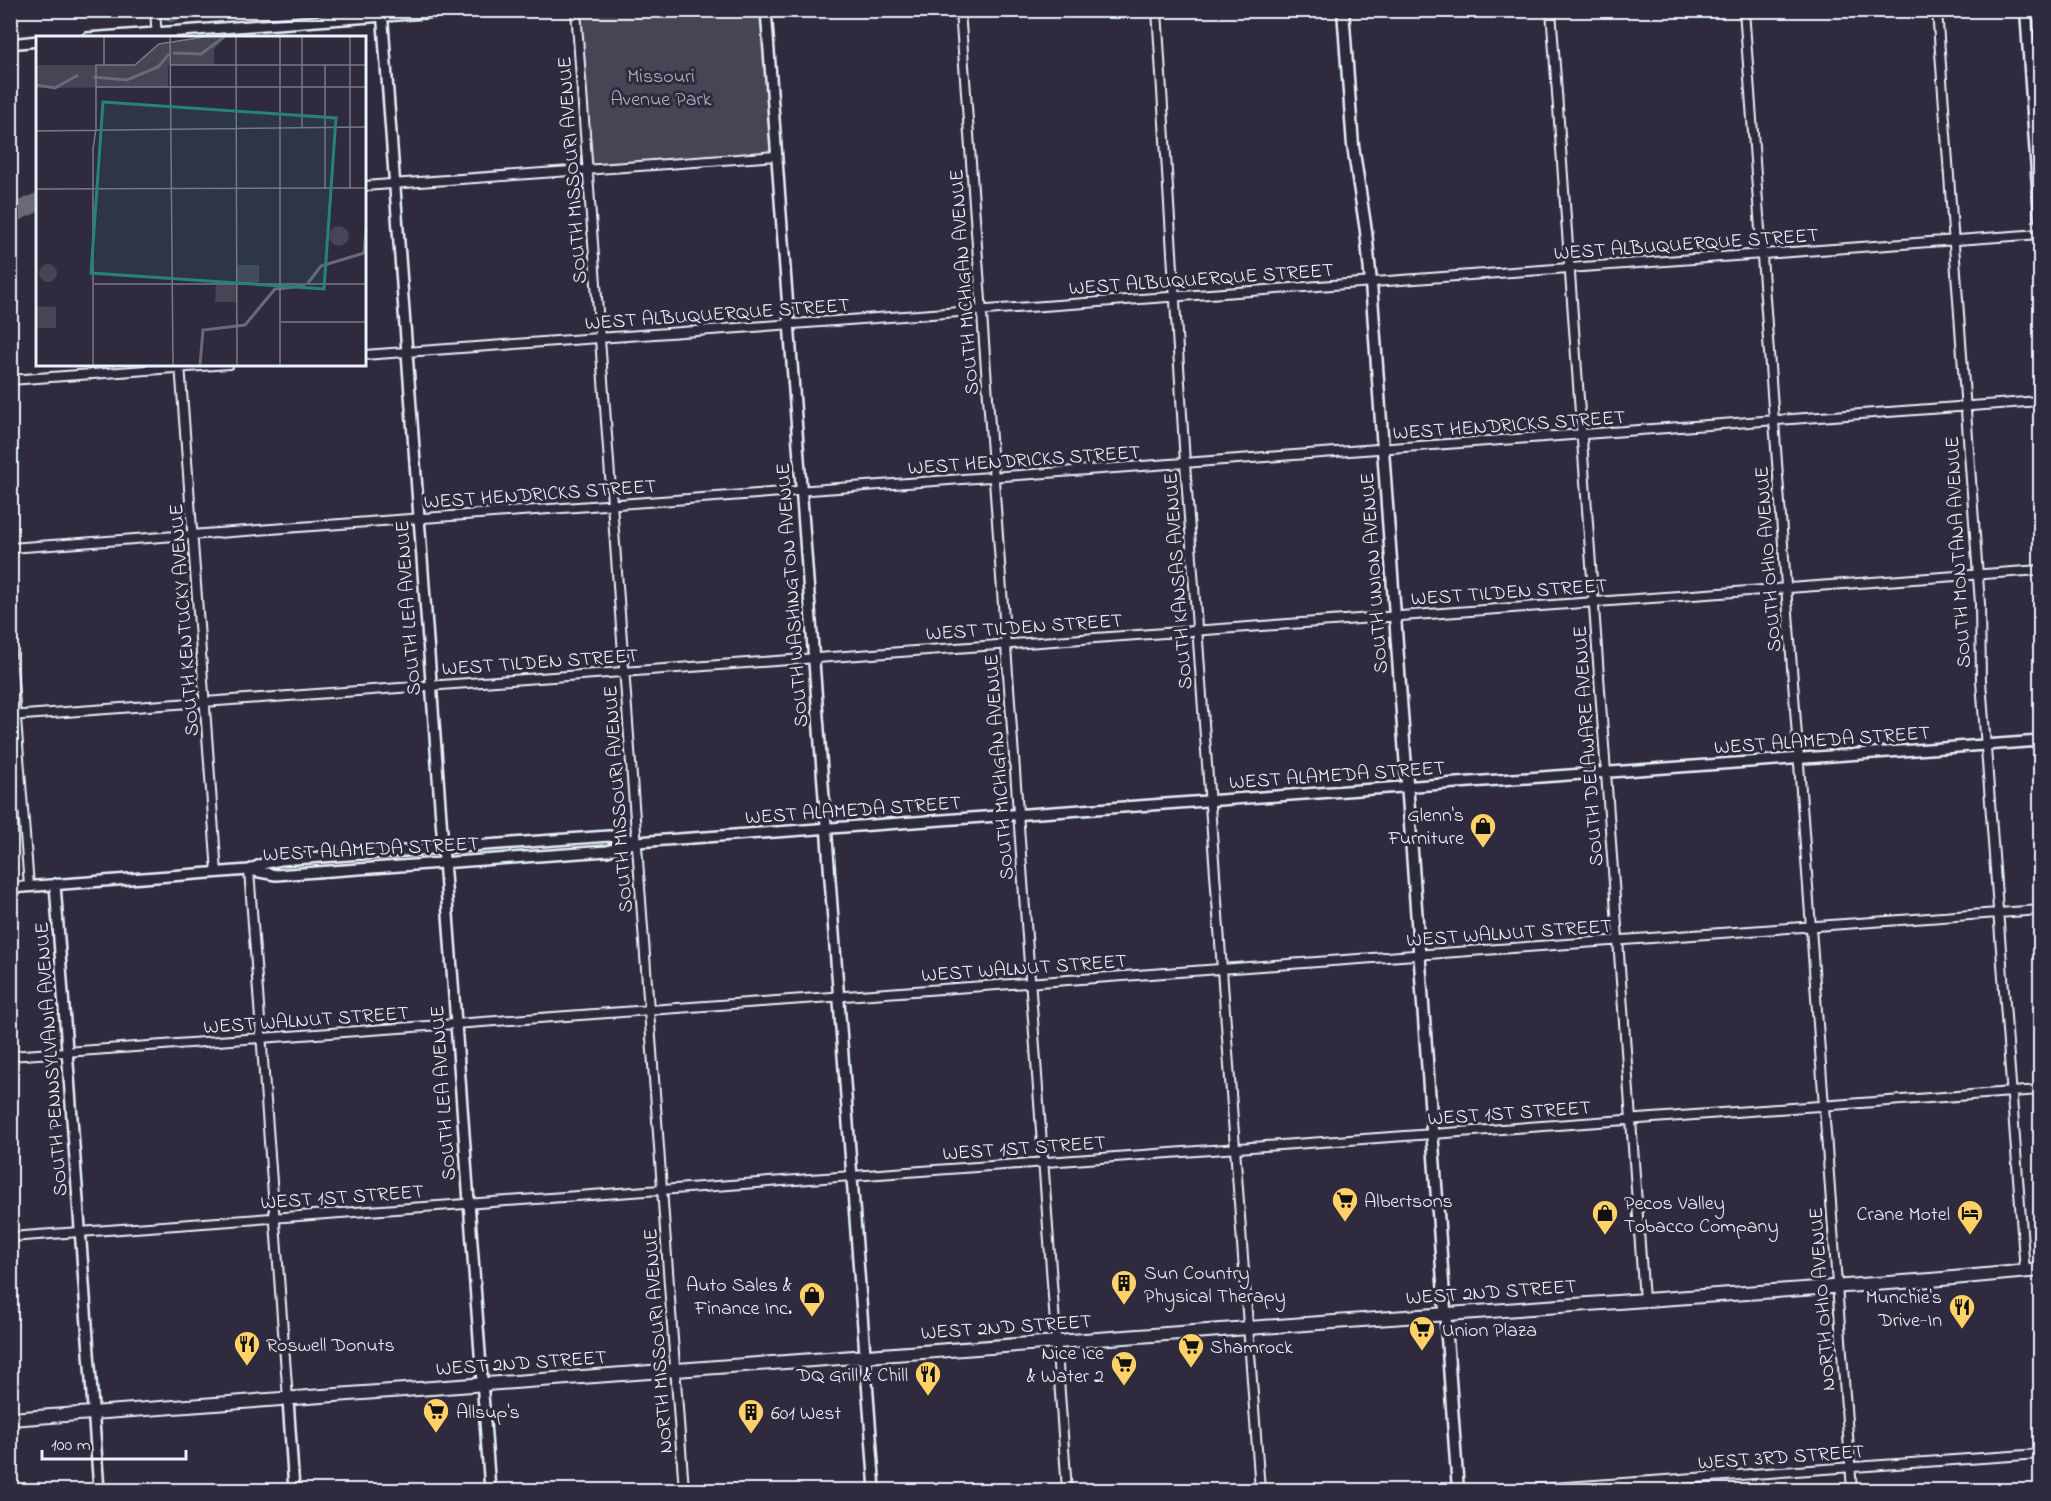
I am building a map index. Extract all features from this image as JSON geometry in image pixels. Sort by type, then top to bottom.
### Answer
[{"type":"main road","name":"SOUTH UNION AVENUE","points":[[1343,10],[1353,146],[1366,231],[1371,283],[1458,1491]]},
{"type":"main road","points":[[2026,10],[2040,218]]},
{"type":"main road","name":"WEST 2ND STREET","points":[[10,1419],[1837,1287],[2040,1270]]},
{"type":"street","points":[[155,10],[157,35]]},
{"type":"street","points":[[134,36],[382,13],[465,10]]},
{"type":"street","name":"SOUTH MISSOURI AVENUE","points":[[576,10],[662,1190]]},
{"type":"street","name":"SOUTH WASHINGTON AVENUE","points":[[766,10],[874,1491]]},
{"type":"street","name":"SOUTH MICHIGAN AVENUE","points":[[960,10],[1067,1491]]},
{"type":"street","name":"SOUTH KANSAS AVENUE","points":[[1157,10],[1185,463],[1260,1491]]},
{"type":"street","name":"SOUTH DELAWARE AVENUE","points":[[1551,10],[1644,1300]]},
{"type":"street","name":"SOUTH OHIO AVENUE","points":[[1744,10],[1823,1106]]},
{"type":"street","name":"SOUTH MONTANA AVENUE","points":[[1937,10],[1978,575],[1985,745],[2025,1272]]},
{"type":"street","name":"SOUTH LEA AVENUE","points":[[382,13],[490,1491]]},
{"type":"street","points":[[10,44],[36,41]]},
{"type":"street","points":[[366,186],[777,156]]},
{"type":"street","name":"WEST ALBUQUERQUE STREET","points":[[366,354],[2040,234]]},
{"type":"street","points":[[10,380],[181,366]]},
{"type":"street","name":"SOUTH KENTUCKY AVENUE","points":[[181,366],[217,873]]},
{"type":"street","name":"WEST HENDRICKS STREET","points":[[10,548],[2040,401]]},
{"type":"street","name":"WEST TILDEN STREET","points":[[13,716],[2040,570]]},
{"type":"street","points":[[10,641],[13,716],[29,886]]},
{"type":"street","name":"WEST ALAMEDA STREET","points":[[10,888],[249,870],[276,874],[443,863],[607,851],[637,842],[2040,741]]},
{"type":"street","name":"WEST ALAMEDA STREET","points":[[249,870],[280,860],[442,848],[609,836],[637,842]]},
{"type":"street","points":[[249,870],[294,1491]]},
{"type":"street","name":"SOUTH PENNSYLVANIA AVENUE","points":[[55,884],[99,1491]]},
{"type":"street","name":"WEST WALNUT STREET","points":[[10,1056],[2040,910]]},
{"type":"street","name":"WEST 1ST STREET","points":[[10,1237],[2040,1090]]},
{"type":"street","name":"NORTH OHIO AVENUE","points":[[1823,1106],[1852,1491]]},
{"type":"street","name":"NORTH MISSOURI AVENUE","points":[[662,1190],[684,1491]]},
{"type":"street","name":"WEST 3RD STREET","points":[[1523,1491],[2040,1454]]},
{"type":"street","points":[[1658,1481],[1659,1491]]},
{"type":"green space","name":"Missouri Avenue Park","points":[[576,11],[766,11],[777,156],[588,169]]},
{"type":"waterway","points":[[170,13],[177,10]]},
{"type":"waterway","points":[[10,215],[36,203]]},
{"type":"place","name":"Glenn's Furniture","points":[[1483,849]]},
{"type":"place","name":"Albertsons","points":[[1345,1223]]},
{"type":"place","name":"Pecos Valley Tobacco Company","points":[[1605,1236]]},
{"type":"place","name":"Crane Motel","points":[[1970,1236]]},
{"type":"place","name":"Sun Country Physical Therapy","points":[[1124,1306]]},
{"type":"place","name":"Auto Sales & Finance Inc.","points":[[812,1318]]},
{"type":"place","name":"Munchie's Drive-In","points":[[1962,1330]]},
{"type":"place","name":"Union Plaza","points":[[1422,1352]]},
{"type":"place","name":"Roswell Donuts","points":[[247,1367]]},
{"type":"place","name":"Shamrock","points":[[1191,1369]]},
{"type":"place","name":"Nice Ice & Water 2","points":[[1124,1387]]},
{"type":"place","name":"DQ Grill & Chill","points":[[928,1397]]},
{"type":"place","name":"Allsup's","points":[[436,1434]]},
{"type":"place","name":"601 West","points":[[751,1435]]}]
